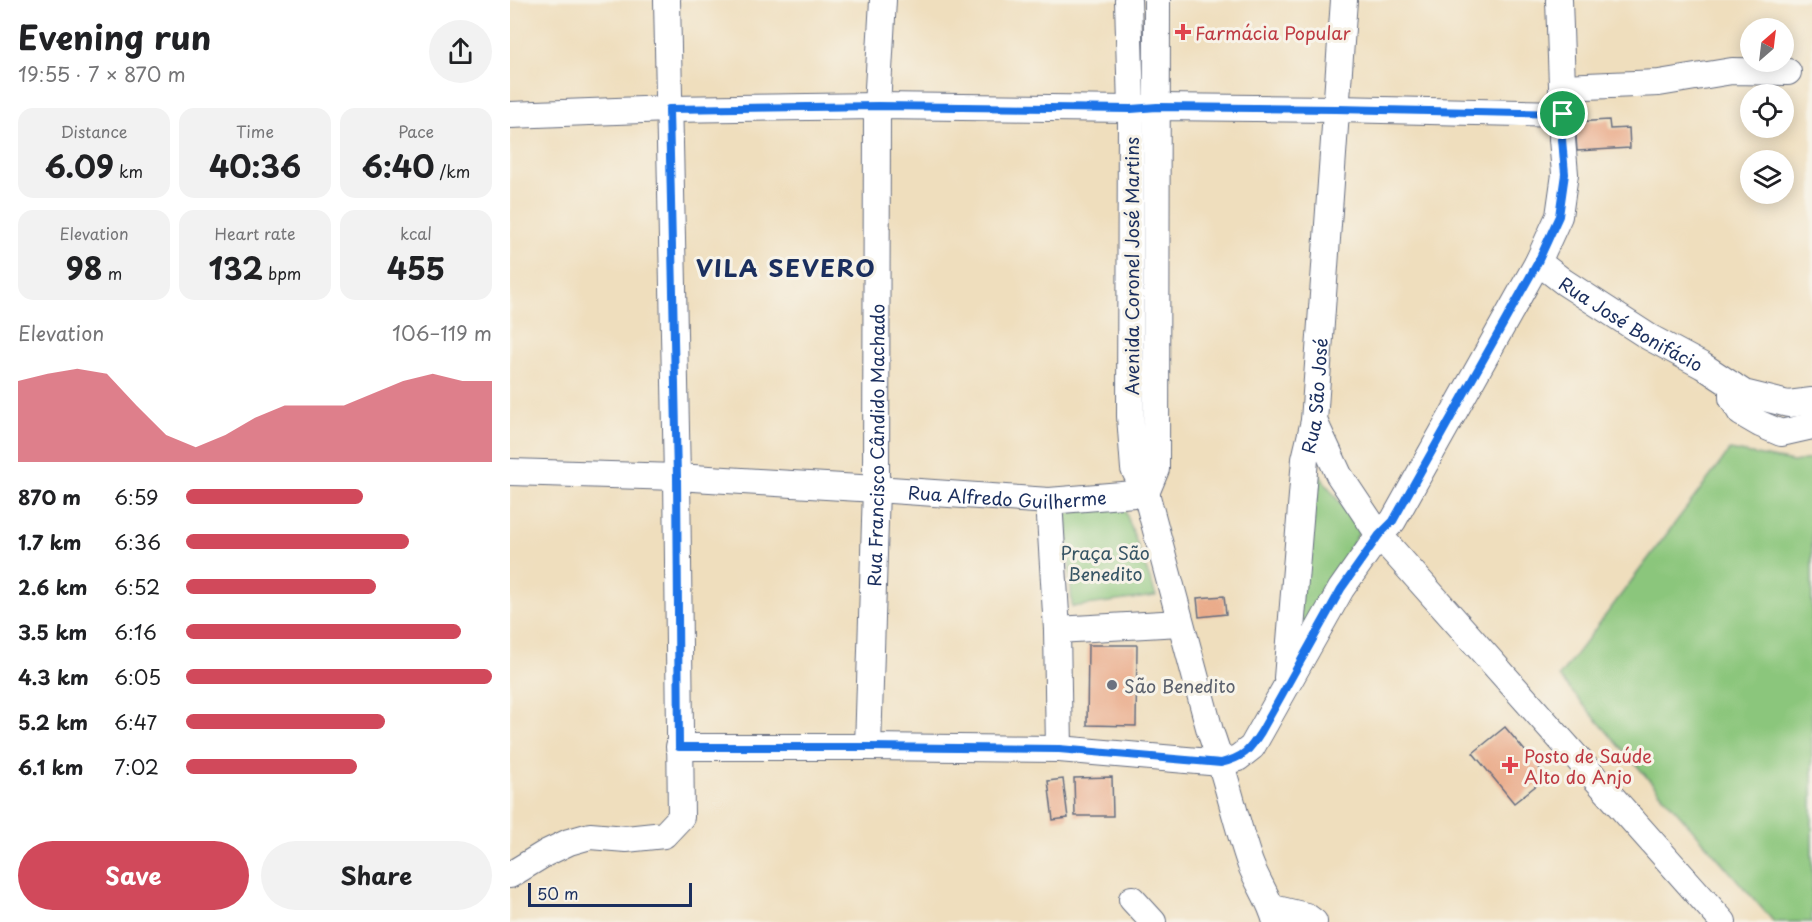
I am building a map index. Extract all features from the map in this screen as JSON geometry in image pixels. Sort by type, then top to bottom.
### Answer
[{"type":"street","points":[[510,875],[546,853],[569,842],[590,836],[626,839],[664,836],[681,817],[677,477],[667,0]]},
{"type":"street","name":"Rua Francisco Cândido Machado","points":[[868,747],[876,489],[878,106],[883,0]]},
{"type":"street","name":"Avenida Coronel José Martins","points":[[1128,0],[1131,109],[1130,416],[1134,469],[1146,493],[1210,731],[1251,866],[1275,915]]},
{"type":"street","name":"Avenida Coronel José Martins","points":[[1146,493],[1156,469],[1157,0]]},
{"type":"street","name":"Rua São José","points":[[1221,763],[1238,758],[1252,747],[1286,687],[1305,459],[1314,421],[1344,0]]},
{"type":"street","points":[[1286,687],[1341,589],[1379,535],[1393,521],[1538,262],[1559,216],[1565,174],[1559,0]]},
{"type":"street","points":[[1562,87],[1659,83],[1740,71]]},
{"type":"street","points":[[510,115],[669,109],[878,106],[1336,109],[1563,114]]},
{"type":"street","name":"Rua José Bonifácio","points":[[1538,262],[1564,282],[1649,337],[1703,366],[1744,393],[1788,404],[1812,401]]},
{"type":"street","points":[[1732,385],[1732,398],[1741,413],[1760,424],[1781,433],[1812,426]]},
{"type":"street","points":[[1314,421],[1339,476],[1379,535],[1723,922]]},
{"type":"street","name":"Rua Alfredo Guilherme","points":[[510,472],[677,477],[1049,501],[1146,493]]},
{"type":"street","points":[[1049,501],[1057,630],[1059,749]]},
{"type":"street","points":[[1057,630],[1180,623]]},
{"type":"street","points":[[679,747],[1059,749],[1221,763]]},
{"type":"street","points":[[1132,899],[1153,922]]},
{"type":"street","points":[[1275,915],[1306,916],[1314,922]]},
{"type":"green space","points":[[1730,450],[1793,462],[1812,459],[1812,922],[1774,922],[1559,677]]},
{"type":"green space","points":[[1318,473],[1360,530],[1312,626],[1296,627],[1310,484]]},
{"type":"green space","name":"Praça São Benedito","points":[[1123,505],[1156,596],[1072,607],[1066,513]]},
{"type":"building","points":[[1609,120],[1610,129],[1629,128],[1630,148],[1577,151],[1575,122]]},
{"type":"building","points":[[1224,596],[1226,614],[1199,617],[1197,598]]},
{"type":"building","name":"São Benedito","points":[[1088,645],[1137,645],[1136,726],[1087,725]]},
{"type":"building","name":"Posto de Saúde Alto do Anjo","points":[[1505,727],[1547,777],[1514,803],[1473,753]]},
{"type":"building","points":[[1112,777],[1113,816],[1075,816],[1074,778]]},
{"type":"building","points":[[1063,779],[1068,818],[1053,820],[1048,781]]},
{"type":"place","name":"Farmácia Popular","points":[[1183,32]]},
{"type":"place","name":"São Benedito","points":[[1112,685]]},
{"type":"place","name":"Posto de Saúde Alto do Anjo","points":[[1510,765]]},
{"type":"district","name":"VILA SEVERO","points":[[786,267]]},
{"type":"route","points":[[878,106],[1131,109],[1157,107],[1563,114],[1562,139],[1565,174],[1559,216],[1538,262],[1393,521],[1379,535],[1341,589],[1252,747],[1238,758],[1221,763],[1059,749],[679,747],[677,477],[669,109],[878,106]]}]
